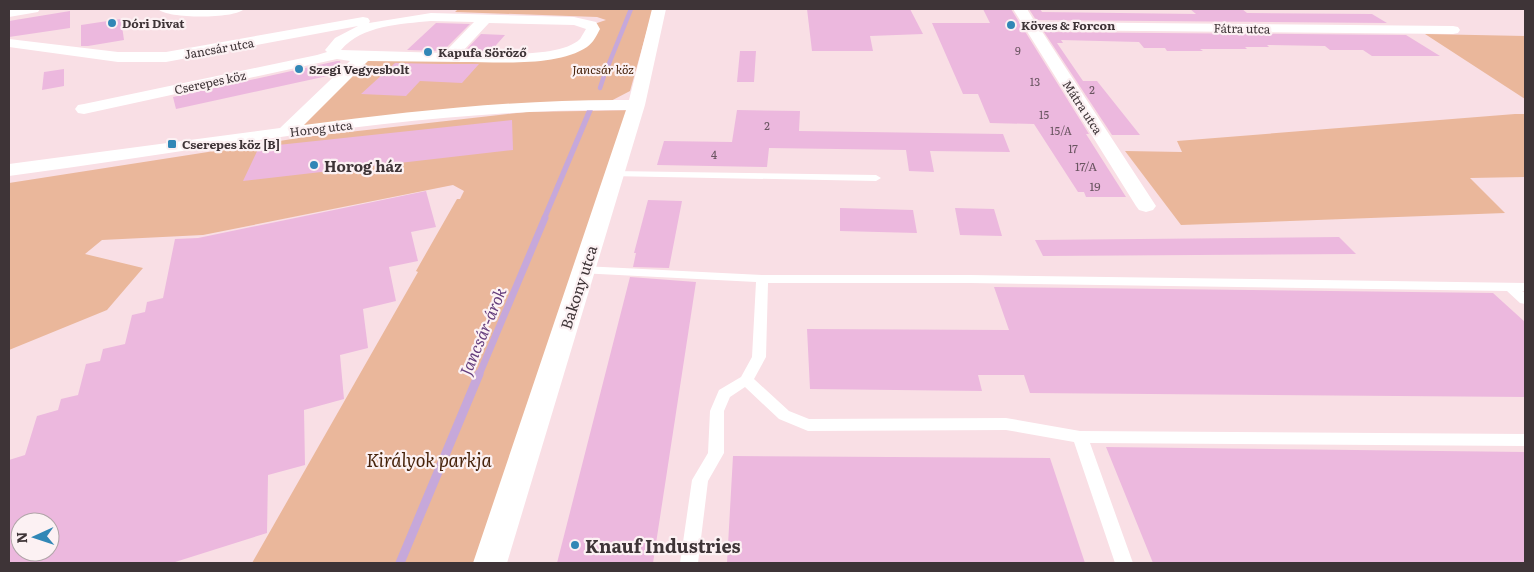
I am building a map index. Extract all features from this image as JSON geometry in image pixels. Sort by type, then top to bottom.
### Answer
[{"type":"street","points":[[9,13],[33,9]]},
{"type":"street","points":[[165,9],[195,14],[237,9]]},
{"type":"street","name":"Jancsár utca","points":[[9,43],[118,57],[166,57],[339,21],[427,9]]},
{"type":"street","name":"Bakony utca","points":[[490,563],[636,105],[659,9]]},
{"type":"street","name":"Mátra utca","points":[[1020,9],[1146,206]]},
{"type":"street","name":"Cserepes köz","points":[[84,109],[321,59],[336,54],[504,59],[538,57],[579,45],[588,38],[593,29],[592,25],[574,21],[432,17],[369,27],[353,33],[337,45],[333,50],[336,54]]},
{"type":"street","points":[[448,58],[486,18]]},
{"type":"street","name":"Fátra utca","points":[[1031,26],[1453,30]]},
{"type":"street","points":[[286,132],[364,56]]},
{"type":"street","name":"Horog utca","points":[[9,170],[286,132],[483,108],[605,104],[636,105]]},
{"type":"lane","points":[[613,174],[876,178]]},
{"type":"lane","points":[[583,270],[762,280],[970,279],[1525,287]]},
{"type":"lane","points":[[689,563],[700,480],[716,453],[717,411],[724,394],[746,380],[759,357],[762,280]]},
{"type":"lane","points":[[1511,287],[1525,300]]},
{"type":"lane","points":[[746,380],[784,415],[808,425],[1006,424],[1080,437],[1525,440]]},
{"type":"lane","points":[[1080,437],[1124,563]]},
{"type":"green space","name":"Jancsár köz","points":[[458,9],[653,9],[630,91],[605,104],[556,105],[286,132],[364,56],[504,59],[574,48],[591,25],[606,20],[597,17],[455,12]]},
{"type":"green space","points":[[1425,34],[1525,36],[1525,99]]},
{"type":"green space","name":"Királyok parkja","points":[[641,110],[505,563],[252,563],[418,272],[416,271],[457,199],[460,199],[464,191],[453,185],[203,235],[102,240],[85,254],[143,268],[107,310],[9,350],[9,183],[305,137],[526,112]]},
{"type":"green space","points":[[1525,114],[1525,177],[1470,178],[1505,213],[1181,225],[1125,151],[1182,152],[1177,141]]},
{"type":"building","points":[[807,9],[910,9],[923,34],[870,36],[873,51],[812,51]]},
{"type":"building","points":[[983,9],[1011,9],[1126,197],[1086,197],[1084,192],[1078,192],[1034,124],[990,123],[978,94],[963,94],[932,23],[990,23]]},
{"type":"building","points":[[1029,9],[1040,9],[1042,12],[1196,14],[1190,9],[1242,9],[1247,13],[1372,14],[1387,23],[1036,20]]},
{"type":"building","points":[[70,11],[70,28],[9,37],[9,21]]},
{"type":"building","points":[[121,19],[124,40],[81,46],[81,25]]},
{"type":"building","points":[[436,23],[470,24],[443,51],[407,50]]},
{"type":"building","points":[[1044,32],[1406,35],[1440,56],[1372,56],[1363,50],[1330,50],[1325,46],[1267,45],[1269,47],[1167,51],[1165,48],[1144,48],[1139,42],[1061,40],[1063,43],[1057,43],[1083,81],[1097,81],[1140,135],[1112,135]]},
{"type":"building","points":[[481,34],[505,35],[490,52],[465,51]]},
{"type":"building","points":[[740,51],[756,51],[754,82],[737,82]]},
{"type":"building","points":[[340,61],[341,67],[332,75],[176,109],[173,97]]},
{"type":"building","points":[[395,63],[479,64],[462,83],[420,81],[406,96],[361,94]]},
{"type":"building","points":[[64,69],[64,86],[42,90],[44,72]]},
{"type":"building","points":[[737,110],[800,111],[799,131],[1003,134],[1010,152],[930,151],[934,172],[909,171],[906,150],[769,148],[767,167],[657,165],[664,141],[732,142]]},
{"type":"building","name":"Horog ház","points":[[512,120],[513,150],[243,181],[259,147]]},
{"type":"building","points":[[426,191],[436,227],[411,232],[418,261],[389,267],[396,301],[363,309],[368,348],[340,355],[344,399],[304,410],[305,465],[268,475],[267,533],[172,563],[9,563],[9,460],[25,455],[37,416],[58,410],[61,399],[78,395],[86,364],[100,361],[103,349],[125,344],[132,315],[145,312],[147,302],[163,298],[175,239],[198,238]]},
{"type":"building","points":[[648,200],[682,201],[669,268],[633,267],[636,253],[634,253]]},
{"type":"building","points":[[840,208],[913,210],[917,233],[840,231]]},
{"type":"building","points":[[955,208],[994,209],[1002,236],[960,235]]},
{"type":"building","points":[[1339,237],[1356,254],[1043,256],[1035,240]]},
{"type":"building","points":[[630,277],[696,282],[653,563],[557,563]]},
{"type":"building","points":[[994,287],[1493,293],[1525,322],[1525,397],[1030,393],[1024,375],[978,375],[982,391],[810,389],[807,329],[1009,330]]},
{"type":"building","points":[[1106,447],[1525,452],[1525,563],[1153,563]]},
{"type":"building","points":[[733,456],[1050,458],[1085,563],[727,563]]},
{"type":"waterway","name":"Jancsár-árok","points":[[608,66],[631,9]]},
{"type":"waterway","name":"Jancsár-árok","points":[[600,88],[604,76]]},
{"type":"waterway","name":"Jancsár-árok","points":[[544,219],[590,110]]},
{"type":"waterway","name":"Jancsár-árok","points":[[479,375],[545,218]]},
{"type":"waterway","name":"Jancsár-árok","points":[[400,563],[479,374]]},
{"type":"place","name":"Dóri Divat","points":[[112,23]]},
{"type":"place","name":"Köves & Forcon","points":[[1011,25]]},
{"type":"place","name":"Kapufa Söröző","points":[[428,52]]},
{"type":"place","name":"Szegi Vegyesbolt","points":[[299,69]]},
{"type":"place","name":"Cserepes köz [B]","points":[[172,144]]},
{"type":"place","name":"Horog ház","points":[[314,165]]},
{"type":"place","name":"Knauf Industries","points":[[575,545]]}]
